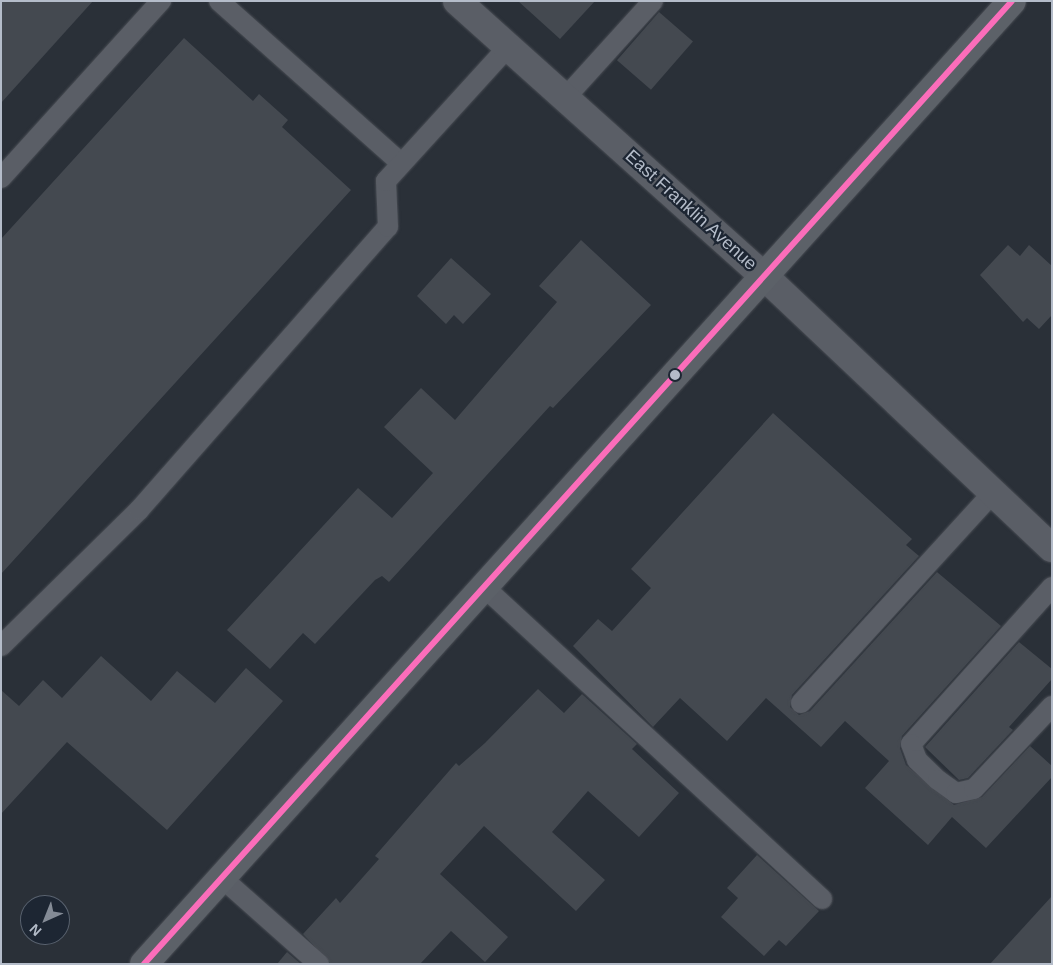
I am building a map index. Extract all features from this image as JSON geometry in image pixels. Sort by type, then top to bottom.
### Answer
[{"type":"main road","points":[[144,964],[1012,1]]},
{"type":"street","name":"East Franklin Avenue","points":[[457,1],[764,276],[1052,548]]},
{"type":"lane","points":[[1,178],[161,1]]},
{"type":"lane","points":[[219,1],[401,163]]},
{"type":"lane","points":[[565,98],[653,1]]},
{"type":"lane","points":[[1,646],[139,510],[388,227],[386,181],[508,47]]},
{"type":"lane","points":[[801,703],[994,493]]},
{"type":"lane","points":[[484,587],[822,899]]},
{"type":"lane","points":[[1052,587],[911,744],[917,760],[938,780],[956,792],[974,790],[1052,706]]},
{"type":"lane","points":[[222,878],[318,964]]},
{"type":"building","points":[[1,1],[93,1],[1,103]]},
{"type":"building","points":[[518,1],[595,1],[560,39]]},
{"type":"building","points":[[659,12],[693,42],[651,90],[617,60]]},
{"type":"building","points":[[184,38],[253,101],[259,94],[288,120],[282,127],[351,190],[1,574],[1,239]]},
{"type":"building","points":[[581,240],[651,305],[553,408],[550,406],[389,582],[382,576],[375,580],[315,644],[303,633],[270,669],[227,630],[358,488],[392,518],[433,473],[384,427],[421,388],[455,420],[557,302],[539,286]]},
{"type":"building","points":[[1008,245],[1020,256],[1029,245],[1052,266],[1052,315],[1039,329],[1027,318],[1023,322],[980,275]]},
{"type":"building","points":[[451,258],[491,294],[463,324],[454,315],[446,324],[417,296]]},
{"type":"building","points":[[773,413],[912,539],[906,545],[919,556],[792,695],[790,707],[799,715],[810,711],[937,572],[1001,626],[902,736],[900,748],[906,765],[954,805],[982,797],[1030,746],[1052,766],[1052,777],[986,848],[952,817],[928,845],[865,788],[889,761],[845,721],[821,747],[766,698],[727,741],[680,698],[653,727],[573,646],[598,619],[612,631],[651,588],[631,569]]},
{"type":"building","points":[[1019,642],[1052,669],[1052,679],[1009,727],[1013,730],[968,778],[959,780],[925,747]]},
{"type":"building","points":[[101,656],[151,701],[177,671],[215,703],[246,668],[283,701],[167,830],[67,742],[1,814],[1,690],[19,706],[43,680],[62,698]]},
{"type":"building","points":[[538,689],[564,713],[582,694],[637,744],[632,749],[679,793],[639,837],[588,791],[552,832],[605,880],[576,911],[484,826],[440,874],[508,937],[485,962],[451,931],[420,964],[331,964],[303,934],[336,898],[340,903],[379,859],[375,856],[456,763],[459,766],[485,743]]},
{"type":"building","points":[[757,855],[819,911],[786,946],[779,940],[764,956],[721,917],[738,898],[727,888]]},
{"type":"building","points":[[1052,896],[1052,964],[990,964]]},
{"type":"building","points":[[287,952],[301,964],[277,964]]},
{"type":"transit line","points":[[144,964],[1012,1]]}]
